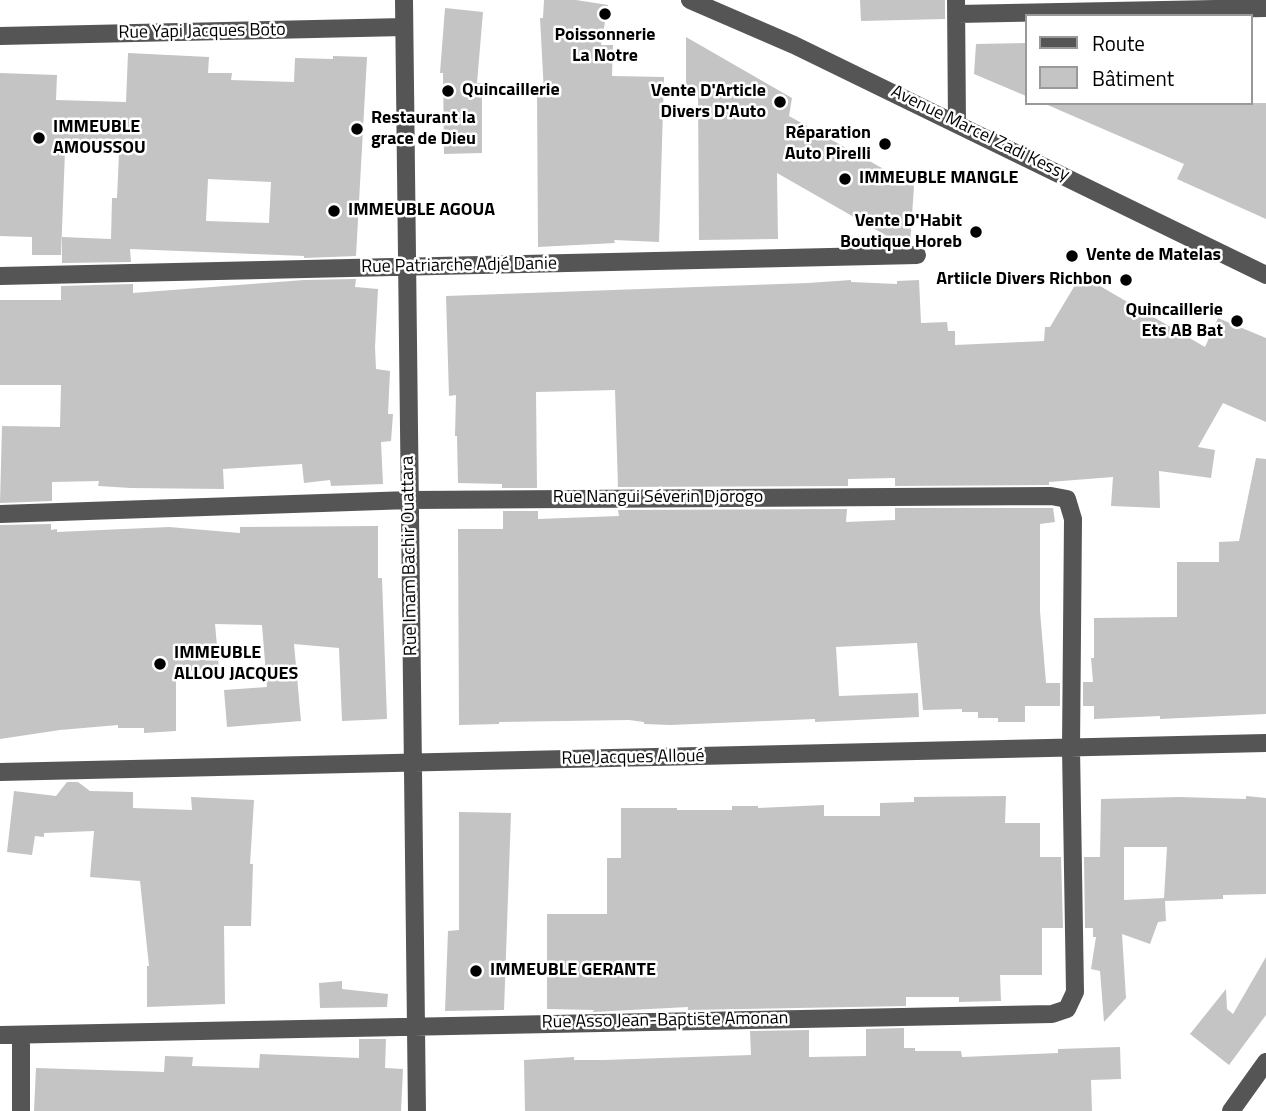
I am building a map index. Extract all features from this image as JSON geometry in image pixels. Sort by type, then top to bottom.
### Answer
[{"type":"street","name":"Rue Imam Bachir Ouattara","points":[[404,0],[417,1111]]},
{"type":"street","name":"Avenue Marcel Zadi Kessy","points":[[691,0],[794,45],[1266,275]]},
{"type":"street","points":[[957,123],[957,7],[1266,8]]},
{"type":"street","name":"Rue Yapi Jacques Boto","points":[[0,36],[404,27]]},
{"type":"street","name":"Rue Patriarche Adjé Danie","points":[[0,276],[917,255]]},
{"type":"street","name":"Rue Nangui Séverin Djorogo","points":[[0,514],[410,500],[1037,496],[1067,499],[1073,519],[1071,748]]},
{"type":"street","name":"Rue Jacques Alloué","points":[[0,772],[1266,743]]},
{"type":"street","name":"Rue Asso Jean-Baptiste Amonan","points":[[0,1035],[1052,1014],[1067,1009],[1075,992],[1071,748]]},
{"type":"street","points":[[21,1035],[22,1111]]},
{"type":"street","points":[[1231,1111],[1266,1062]]},
{"type":"building","points":[[544,0],[576,0],[608,5],[601,45],[613,45],[612,76],[664,77],[659,242],[614,240],[615,243],[538,247],[537,93],[544,93],[540,18],[543,18]]},
{"type":"building","points":[[860,0],[945,0],[945,19],[861,21]]},
{"type":"building","points":[[445,8],[483,12],[477,83],[482,83],[482,153],[444,154],[443,73],[440,73]]},
{"type":"building","points":[[686,37],[792,98],[789,116],[914,186],[910,244],[901,244],[777,173],[778,239],[699,240],[698,92],[686,92]]},
{"type":"building","points":[[1024,43],[1024,95],[974,74],[976,44]]},
{"type":"building","points":[[128,53],[209,57],[208,73],[232,73],[231,80],[294,82],[295,58],[367,57],[356,256],[304,258],[130,249],[131,262],[62,263],[62,237],[111,239],[112,198],[117,198],[119,153],[65,151],[61,255],[32,255],[32,237],[0,236],[0,73],[57,75],[56,100],[126,102]],"holes":[[[208,179],[271,182],[269,223],[206,221]]]},
{"type":"building","points":[[1266,103],[1266,219],[1177,179],[1184,164],[1048,105]]},
{"type":"building","points":[[1081,275],[1205,347],[1218,318],[1266,338],[1266,422],[1223,403],[1198,447],[1215,450],[1211,478],[1159,471],[1160,508],[1111,506],[1113,477],[1049,482],[1049,485],[895,486],[895,478],[848,479],[848,486],[618,487],[615,390],[536,392],[537,488],[502,488],[502,484],[458,483],[456,395],[449,396],[446,296],[851,280],[897,284],[897,281],[919,280],[921,323],[947,322],[948,331],[955,331],[955,345],[1044,341],[1045,327],[1050,327]]},
{"type":"building","points":[[356,279],[355,287],[378,289],[376,369],[390,371],[388,414],[393,414],[391,441],[381,442],[383,484],[331,486],[330,480],[304,483],[302,464],[223,469],[224,489],[98,486],[99,481],[52,482],[52,501],[0,503],[2,426],[60,427],[61,385],[0,385],[0,300],[61,300],[61,286],[133,284],[133,293],[304,280]]},
{"type":"building","points":[[1256,458],[1266,459],[1266,714],[1094,719],[1094,706],[1083,706],[1083,682],[1093,682],[1091,658],[1094,658],[1094,618],[1177,617],[1177,562],[1219,562],[1219,542],[1239,541]]},
{"type":"building","points":[[895,508],[1053,508],[1055,522],[1040,524],[1040,611],[1046,683],[1060,683],[1060,706],[1025,706],[1025,722],[998,722],[998,718],[978,718],[978,712],[962,712],[962,709],[923,710],[917,643],[836,647],[839,696],[918,693],[919,717],[670,725],[644,724],[629,720],[459,725],[458,529],[503,529],[503,511],[538,511],[538,519],[619,516],[618,510],[847,509],[846,522],[895,520]]},
{"type":"building","points":[[51,524],[51,530],[57,529],[57,532],[169,527],[240,533],[240,527],[378,526],[378,578],[382,578],[387,719],[342,721],[339,648],[294,644],[301,721],[227,727],[224,690],[267,687],[262,625],[215,624],[219,668],[176,672],[176,731],[144,733],[144,728],[118,728],[118,725],[0,739],[0,525]]},
{"type":"building","points":[[67,782],[78,782],[90,791],[133,792],[133,808],[192,810],[191,797],[254,800],[250,864],[253,864],[251,926],[224,926],[225,1004],[147,1007],[149,966],[140,881],[90,877],[94,831],[44,833],[44,837],[35,836],[32,855],[7,852],[14,791],[56,796]]},
{"type":"building","points":[[1006,796],[1005,823],[1040,823],[1040,857],[1061,857],[1063,928],[1042,928],[1042,975],[1000,975],[1001,1001],[959,1002],[959,997],[906,997],[906,1006],[688,1010],[688,1007],[593,1012],[594,1010],[547,1009],[547,914],[607,914],[607,858],[621,858],[621,808],[732,810],[732,806],[758,808],[824,805],[824,816],[880,816],[880,803],[914,802],[914,797]]},
{"type":"building","points":[[1246,796],[1266,798],[1266,894],[1165,901],[1166,921],[1158,922],[1150,944],[1122,934],[1126,998],[1104,1022],[1100,971],[1091,969],[1096,937],[1093,937],[1093,928],[1085,928],[1084,857],[1100,857],[1101,799],[1246,799]],"holes":[[[1124,847],[1167,847],[1164,898],[1124,900]]]},
{"type":"building","points":[[459,812],[511,813],[504,1010],[445,1011],[448,931],[459,930]]},
{"type":"building","points":[[1266,957],[1266,1015],[1229,1065],[1190,1034],[1226,989],[1227,1009],[1233,1014]]},
{"type":"building","points":[[342,981],[342,989],[388,994],[387,1007],[320,1008],[319,983]]},
{"type":"building","points":[[904,1028],[904,1048],[915,1048],[915,1051],[961,1051],[962,1057],[1120,1047],[1121,1079],[1091,1080],[1092,1111],[525,1111],[524,1060],[751,1055],[750,1031],[809,1030],[809,1057],[866,1056],[866,1029]]},
{"type":"building","points":[[359,1039],[386,1039],[385,1068],[403,1069],[401,1111],[34,1111],[36,1068],[164,1072],[165,1056],[193,1057],[192,1066],[259,1068],[260,1054],[359,1058]]},
{"type":"place","name":"Poissonnerie La Notre","points":[[605,14]]},
{"type":"place","name":"Quincaillerie","points":[[448,91]]},
{"type":"place","name":"Vente D'Article Divers D'Auto","points":[[780,102]]},
{"type":"place","name":"Restaurant la grace de Dieu","points":[[357,129]]},
{"type":"place","name":"IMMEUBLE AMOUSSOU","points":[[39,138]]},
{"type":"place","name":"Réparation Auto Pirelli","points":[[885,144]]},
{"type":"place","name":"IMMEUBLE MANGLE","points":[[845,179]]},
{"type":"place","name":"IMMEUBLE AGOUA","points":[[334,211]]},
{"type":"place","name":"Vente D'Habit Boutique Horeb","points":[[976,232]]},
{"type":"place","name":"Vente de Matelas","points":[[1072,256]]},
{"type":"place","name":"Artiicle Divers Richbon","points":[[1126,280]]},
{"type":"place","name":"Quincaillerie Ets AB Bat","points":[[1237,321]]},
{"type":"place","name":"IMMEUBLE ALLOU JACQUES","points":[[160,664]]},
{"type":"place","name":"IMMEUBLE GERANTE","points":[[476,971]]}]
